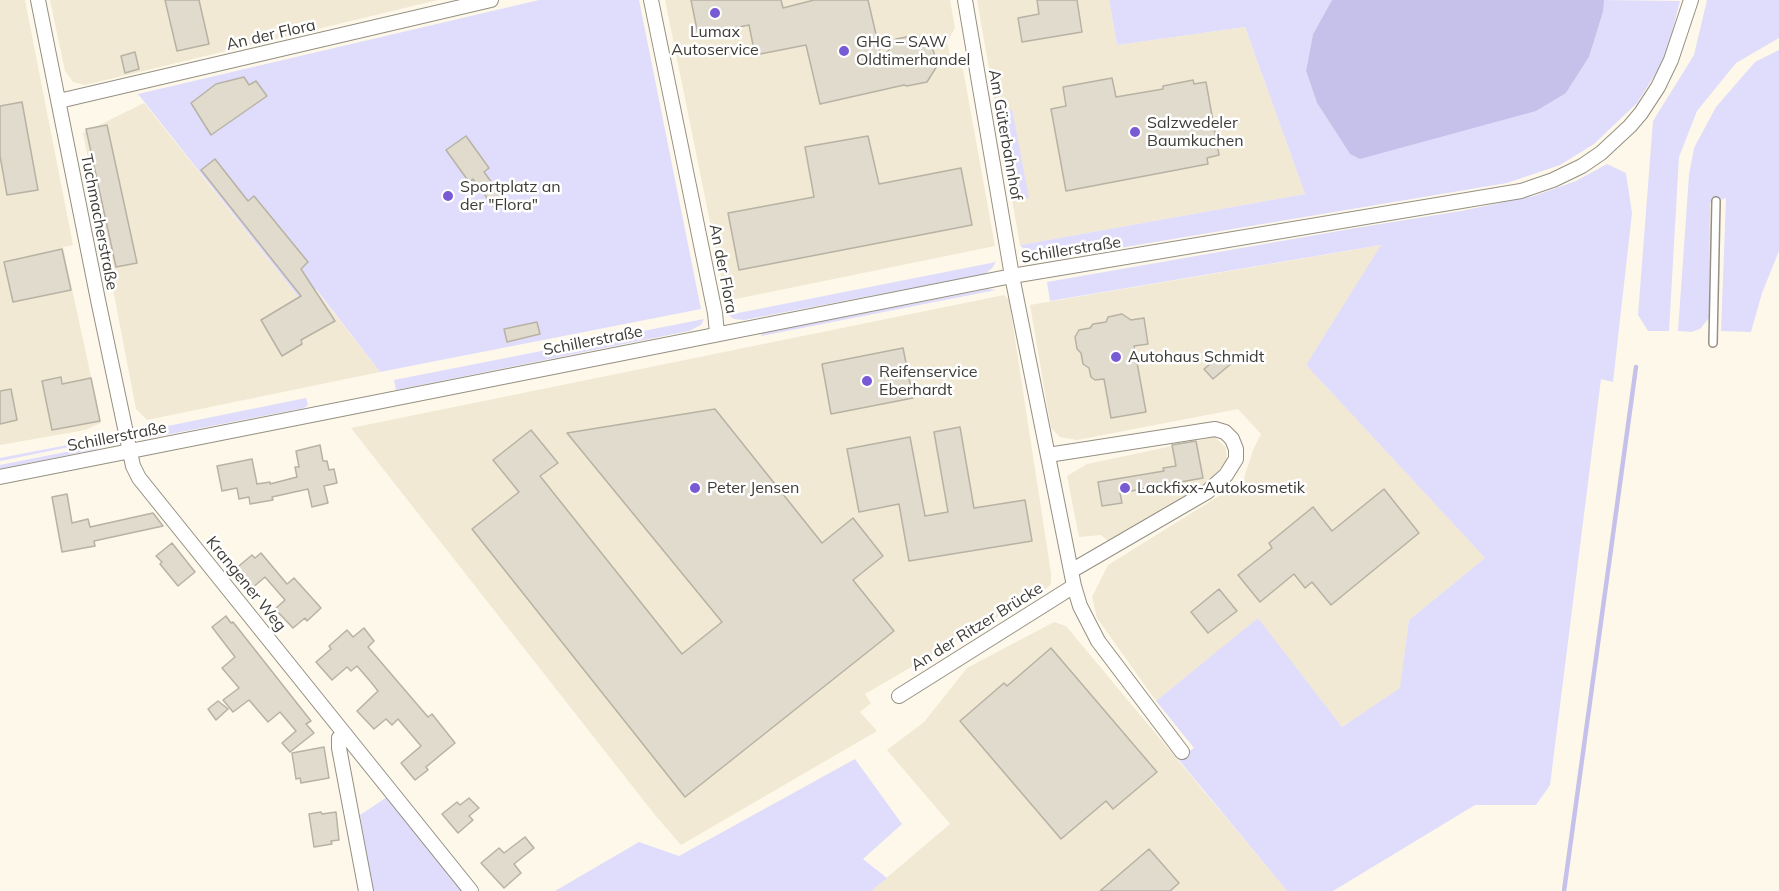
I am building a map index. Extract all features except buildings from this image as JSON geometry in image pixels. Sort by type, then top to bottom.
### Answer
[{"type":"street","name":"Tuchmacherstraße","points":[[38,0],[130,451]]},
{"type":"street","name":"An der Flora","points":[[59,101],[491,0]]},
{"type":"street","name":"An der Flora","points":[[651,0],[715,313],[717,333]]},
{"type":"street","name":"Am Güterbahnhof","points":[[964,0],[1012,276]]},
{"type":"street","name":"Schillerstraße","points":[[0,477],[1012,276],[1521,191],[1553,180],[1582,166],[1620,137],[1641,113],[1671,60],[1691,0]]},
{"type":"street","points":[[1012,276],[1080,606],[1098,641],[1182,752]]},
{"type":"street","points":[[1048,455],[1215,429],[1225,432],[1232,439],[1236,449],[1236,459],[1226,475],[1207,492],[1071,571]]},
{"type":"street","name":"Krangener Weg","points":[[130,451],[133,466],[139,478],[471,891]]},
{"type":"street","name":"An der Ritzer Brücke","points":[[898,696],[1074,585]]},
{"type":"street","points":[[345,734],[339,738],[339,748],[366,891]]},
{"type":"lane","points":[[1713,344],[1716,201]]},
{"type":"shaded area","points":[[0,0],[25,0],[73,245],[63,247],[101,423],[85,430],[0,445]]},
{"type":"shaded area","points":[[50,0],[438,0],[85,85],[73,82],[65,71]]},
{"type":"shaded area","name":"Sportplatz an der \"Flora\"","points":[[539,0],[639,0],[701,309],[380,372],[316,289],[300,299],[138,94]]},
{"type":"shaded area","points":[[665,0],[950,0],[955,28],[947,42],[952,63],[963,69],[995,246],[726,301]]},
{"type":"shaded area","points":[[977,0],[1109,0],[1117,45],[1245,27],[1305,194],[1020,245]]},
{"type":"shaded area","points":[[1109,0],[1332,0],[1313,34],[1306,71],[1317,103],[1350,154],[1566,93],[1589,57],[1603,12],[1603,0],[1680,1],[1665,59],[1637,103],[1594,144],[1560,165],[1507,183],[1042,261],[1029,255],[1020,245],[1305,194],[1245,27],[1117,45]]},
{"type":"shaded area","points":[[1332,0],[1604,0],[1603,12],[1589,57],[1566,93],[1536,111],[1360,159],[1350,154],[1317,103],[1306,71],[1313,34]]},
{"type":"shaded area","points":[[1707,0],[1779,0],[1779,38],[1736,63],[1697,111],[1679,157],[1669,331],[1648,331],[1638,315],[1653,121],[1694,55]]},
{"type":"shaded area","points":[[1779,50],[1779,251],[1762,293],[1751,332],[1721,331],[1726,198],[1710,203],[1709,318],[1700,329],[1691,332],[1678,331],[1689,175],[1694,148],[1716,107],[1755,62]]},
{"type":"shaded area","points":[[144,103],[299,298],[315,289],[380,372],[147,420],[136,409],[83,133]]},
{"type":"shaded area","points":[[1012,109],[1029,198],[1013,201],[998,112]]},
{"type":"shaded area","points":[[1607,164],[1626,173],[1632,213],[1613,382],[1601,379],[1550,785],[1536,805],[1475,805],[1333,891],[1287,891],[1178,759],[1194,748],[1156,701],[1258,618],[1342,727],[1400,688],[1409,620],[1485,558],[1306,365],[1381,245],[1050,301],[1047,282],[1461,211],[1534,196],[1576,181]]},
{"type":"shaded area","points":[[1382,245],[1306,365],[1485,558],[1409,620],[1401,688],[1342,727],[1258,619],[1156,701],[1097,618],[1092,597],[1108,565],[1243,481],[1261,434],[1238,409],[1077,440],[1060,437],[1051,428],[1030,305]]},
{"type":"shaded area","points":[[996,262],[985,274],[744,320],[734,319],[728,315]]},
{"type":"shaded area","points":[[988,289],[996,290],[761,336],[762,333]]},
{"type":"shaded area","points":[[1004,295],[1009,300],[1051,584],[865,694],[871,703],[860,712],[877,731],[681,845],[351,428]]},
{"type":"shaded area","points":[[704,319],[701,325],[689,331],[396,390],[394,380]]},
{"type":"shaded area","points":[[306,398],[308,405],[304,408],[150,438],[143,431]]},
{"type":"shaded area","points":[[109,437],[109,439],[0,461],[0,458]]},
{"type":"shaded area","points":[[1215,437],[1226,448],[1227,460],[1207,485],[1108,541],[1101,535],[1079,537],[1067,476],[1087,464]]},
{"type":"shaded area","points":[[106,444],[97,449],[0,469],[0,465]]},
{"type":"shaded area","points":[[1054,622],[1066,626],[1287,891],[871,891],[950,824],[887,750],[924,722],[967,668]]},
{"type":"shaded area","points":[[855,759],[902,824],[863,859],[887,878],[871,891],[555,891],[639,842],[679,856]]},
{"type":"shaded area","points":[[387,797],[462,891],[373,891],[360,815]]},
{"type":"waterway","points":[[1564,891],[1636,367]]},
{"type":"place","name":"Lumax Autoservice","points":[[715,13]]},
{"type":"place","name":"GHG – SAW Oldtimerhandel","points":[[844,51]]},
{"type":"place","name":"Salzwedeler Baumkuchen","points":[[1135,132]]},
{"type":"place","name":"Sportplatz an der \"Flora\"","points":[[448,196]]},
{"type":"place","name":"Autohaus Schmidt","points":[[1116,357]]},
{"type":"place","name":"Reifenservice Eberhardt","points":[[867,381]]},
{"type":"place","name":"Peter Jensen","points":[[695,488]]},
{"type":"place","name":"Lackfixx-Autokosmetik","points":[[1125,488]]}]
